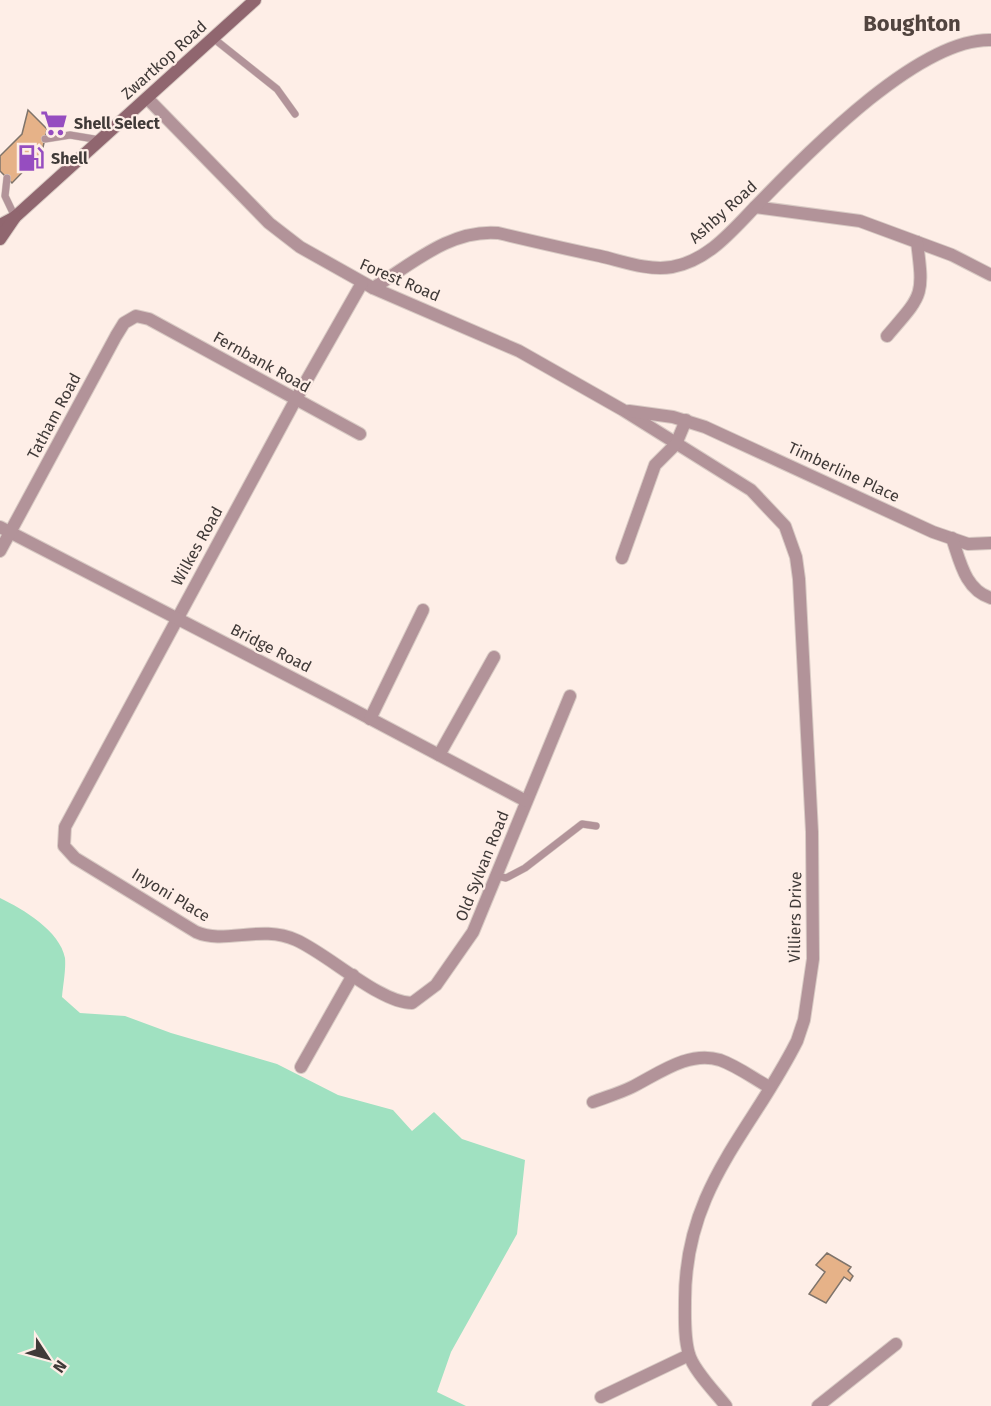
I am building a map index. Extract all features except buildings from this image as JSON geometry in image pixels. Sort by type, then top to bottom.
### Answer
[{"type":"street","name":"Zwartkop Road","points":[[0,239],[15,217],[255,0]]},
{"type":"street","name":"Ashby Road","points":[[368,286],[454,238],[481,232],[498,233],[643,266],[689,263],[708,252],[848,115],[890,85],[959,44],[991,40]]},
{"type":"street","name":"Forest Road","points":[[147,99],[269,223],[326,264],[368,286],[404,299],[519,351],[623,410],[675,444]]},
{"type":"street","points":[[755,207],[860,221],[952,255],[991,275]]},
{"type":"street","name":"Zwartkop Road","points":[[0,225],[15,217]]},
{"type":"street","points":[[887,336],[910,310],[921,292],[922,273],[917,242]]},
{"type":"street","name":"Wilkes Road","points":[[65,827],[296,399],[368,286]]},
{"type":"street","name":"Tatham Road","points":[[0,551],[5,530],[124,323],[136,316],[149,319]]},
{"type":"street","name":"Fernbank Road","points":[[149,319],[360,434]]},
{"type":"street","name":"Timberline Place","points":[[623,410],[686,420],[721,433],[952,538],[968,544],[991,543]]},
{"type":"street","points":[[622,558],[656,465],[675,444],[686,420]]},
{"type":"street","name":"Villiers Drive","points":[[675,444],[743,484],[762,499],[785,526],[796,557],[809,756],[813,959],[801,1030],[789,1056],[719,1168],[696,1221],[685,1277],[689,1355]]},
{"type":"street","name":"Bridge Road","points":[[5,530],[526,801]]},
{"type":"street","points":[[952,538],[969,583],[975,591],[991,598]]},
{"type":"street","points":[[370,718],[423,609]]},
{"type":"street","points":[[439,755],[494,657]]},
{"type":"street","name":"Old Sylvan Road","points":[[382,994],[395,1001],[412,1003],[436,985],[473,932],[570,696]]},
{"type":"street","name":"Inyoni Place","points":[[65,827],[64,846],[75,858],[187,927],[205,936],[254,932],[281,934],[310,946],[382,994]]},
{"type":"street","points":[[301,1067],[353,975]]},
{"type":"street","points":[[593,1102],[630,1088],[671,1066],[706,1058],[736,1067],[769,1087]]},
{"type":"street","points":[[818,1406],[896,1344]]},
{"type":"street","points":[[601,1397],[689,1355],[726,1406]]},
{"type":"lane","points":[[213,38],[277,90],[295,114]]},
{"type":"lane","points":[[45,140],[70,135],[100,140]]},
{"type":"lane","points":[[7,178],[5,196],[15,217]]},
{"type":"lane","points":[[497,876],[506,878],[525,868],[582,824],[596,826]]},
{"type":"green space","points":[[0,898],[39,922],[56,939],[65,958],[62,997],[80,1013],[125,1016],[171,1033],[277,1064],[338,1095],[393,1110],[412,1131],[434,1112],[462,1139],[525,1160],[517,1234],[451,1352],[437,1392],[466,1406],[0,1406]]},
{"type":"place","name":"Shell Select","points":[[54,123]]},
{"type":"place","name":"Shell","points":[[31,158]]},
{"type":"district","name":"Boughton","points":[[912,23]]}]
